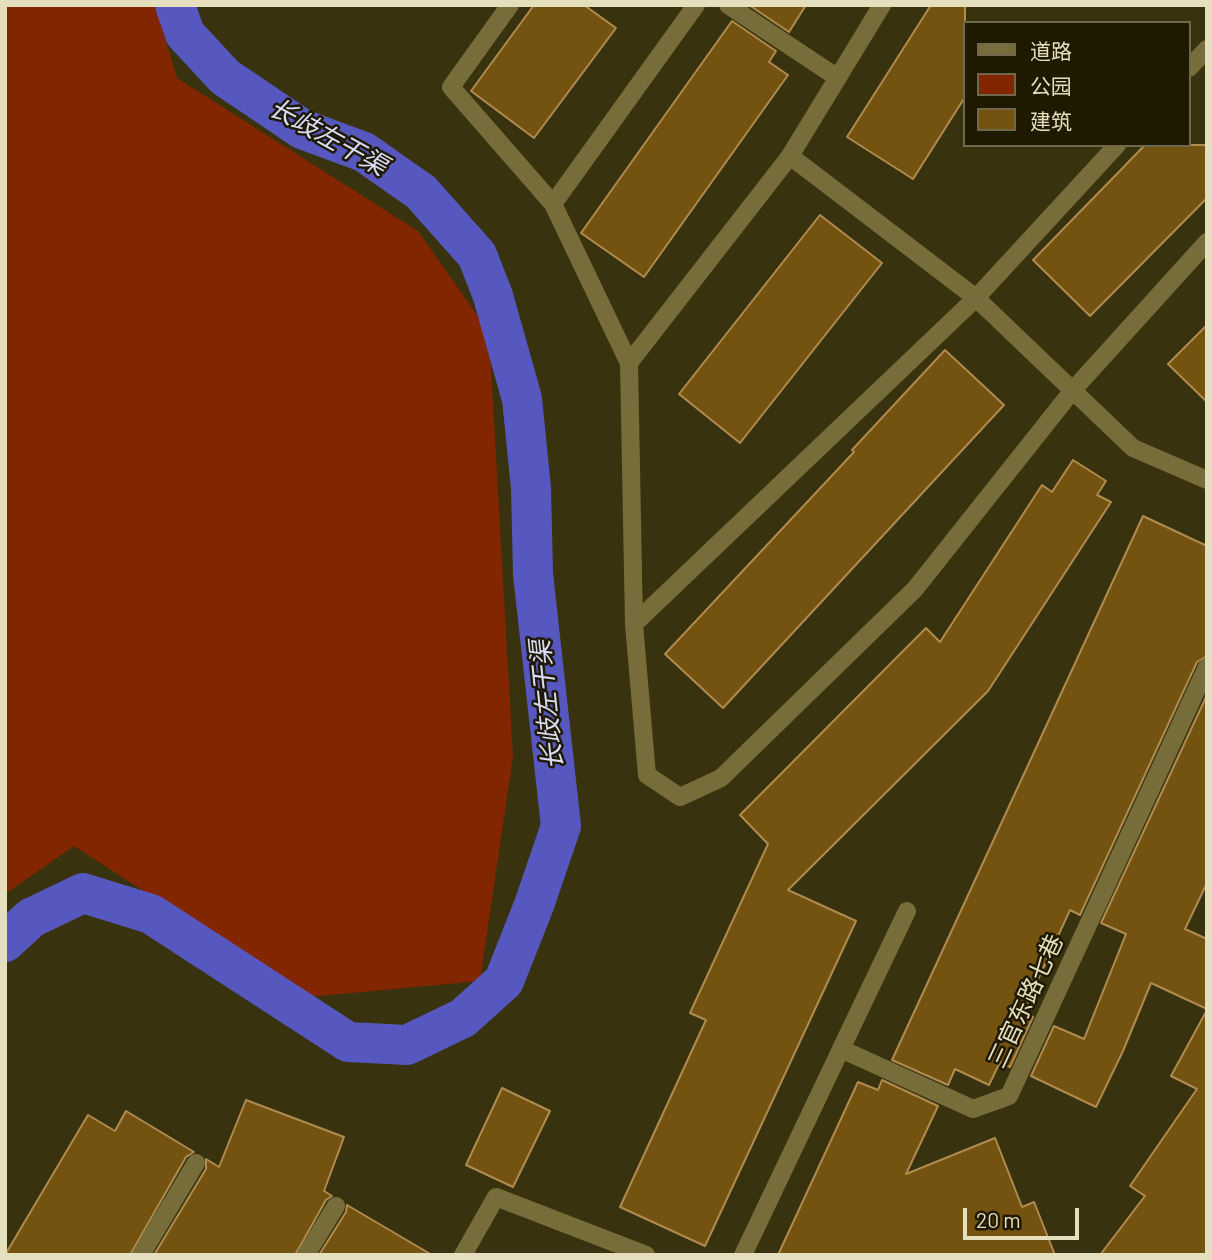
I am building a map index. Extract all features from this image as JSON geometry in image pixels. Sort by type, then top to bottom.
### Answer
[{"type":"street","points":[[510,5],[451,87],[553,204],[629,363],[634,624],[647,775],[680,797],[721,778],[915,589],[1073,390],[1207,242]]},
{"type":"street","points":[[553,204],[696,5]]},
{"type":"street","points":[[728,5],[838,78]]},
{"type":"street","points":[[629,363],[790,156],[882,5]]},
{"type":"street","points":[[1191,66],[1207,49]]},
{"type":"street","points":[[634,624],[976,298],[1115,147]]},
{"type":"street","points":[[790,156],[976,298],[1133,448],[1207,480]]},
{"type":"street","name":"三官东路七巷","points":[[841,1049],[973,1109],[1009,1096],[1207,667]]},
{"type":"street","points":[[743,1255],[907,911]]},
{"type":"street","points":[[141,1255],[196,1163]]},
{"type":"street","points":[[463,1255],[496,1197],[646,1255]]},
{"type":"street","points":[[306,1255],[336,1206]]},
{"type":"green space","points":[[5,5],[155,5],[177,78],[418,231],[489,332],[513,756],[480,981],[308,997],[74,846],[5,894]]},
{"type":"building","points":[[534,5],[584,5],[616,28],[534,138],[471,91]]},
{"type":"building","points":[[749,5],[806,5],[789,32]]},
{"type":"building","points":[[931,5],[965,5],[964,99],[913,179],[847,137]]},
{"type":"building","points":[[732,21],[776,51],[769,62],[788,75],[644,277],[581,233]]},
{"type":"building","points":[[1207,145],[1207,198],[1090,316],[1033,260],[1143,147]]},
{"type":"building","points":[[820,215],[882,263],[740,443],[679,394]]},
{"type":"building","points":[[1207,325],[1207,402],[1168,364]]},
{"type":"building","points":[[945,350],[1004,405],[723,708],[665,654],[854,452],[852,450]]},
{"type":"building","points":[[1073,460],[1106,481],[1097,495],[1111,502],[988,691],[788,890],[856,921],[705,1246],[620,1207],[706,1020],[690,1013],[768,844],[740,815],[926,628],[940,642],[1042,485],[1052,492]]},
{"type":"building","points":[[1143,516],[1207,546],[1207,656],[1197,662],[1080,915],[1070,910],[1023,1012],[1033,1017],[1010,1067],[1000,1062],[989,1085],[955,1069],[948,1085],[892,1060]]},
{"type":"building","points":[[1207,695],[1207,883],[1185,929],[1207,939],[1207,1009],[1151,983],[1096,1107],[1031,1076],[1054,1026],[1084,1039],[1126,934],[1101,923]]},
{"type":"building","points":[[1207,1010],[1207,1255],[1100,1255],[1145,1196],[1130,1186],[1197,1089],[1171,1076]]},
{"type":"building","points":[[882,1080],[938,1106],[906,1174],[995,1138],[1022,1207],[1034,1202],[1055,1255],[778,1255],[858,1082],[878,1090]]},
{"type":"building","points":[[502,1088],[550,1111],[513,1187],[466,1165]]},
{"type":"building","points":[[246,1100],[344,1137],[324,1191],[332,1196],[326,1200],[295,1255],[154,1255],[206,1169],[206,1159],[219,1167]]},
{"type":"building","points":[[126,1111],[194,1152],[186,1157],[130,1255],[5,1255],[88,1115],[115,1131]]},
{"type":"building","points":[[347,1205],[432,1255],[319,1255],[346,1212]]},
{"type":"waterway","name":"长歧左干渠","points":[[5,942],[31,918],[83,893],[151,914],[348,1042],[407,1045],[463,1018],[504,981],[561,826],[533,574],[531,488],[522,399],[493,296],[477,255],[421,192],[364,152],[302,129],[225,77],[185,34],[175,5]]}]
